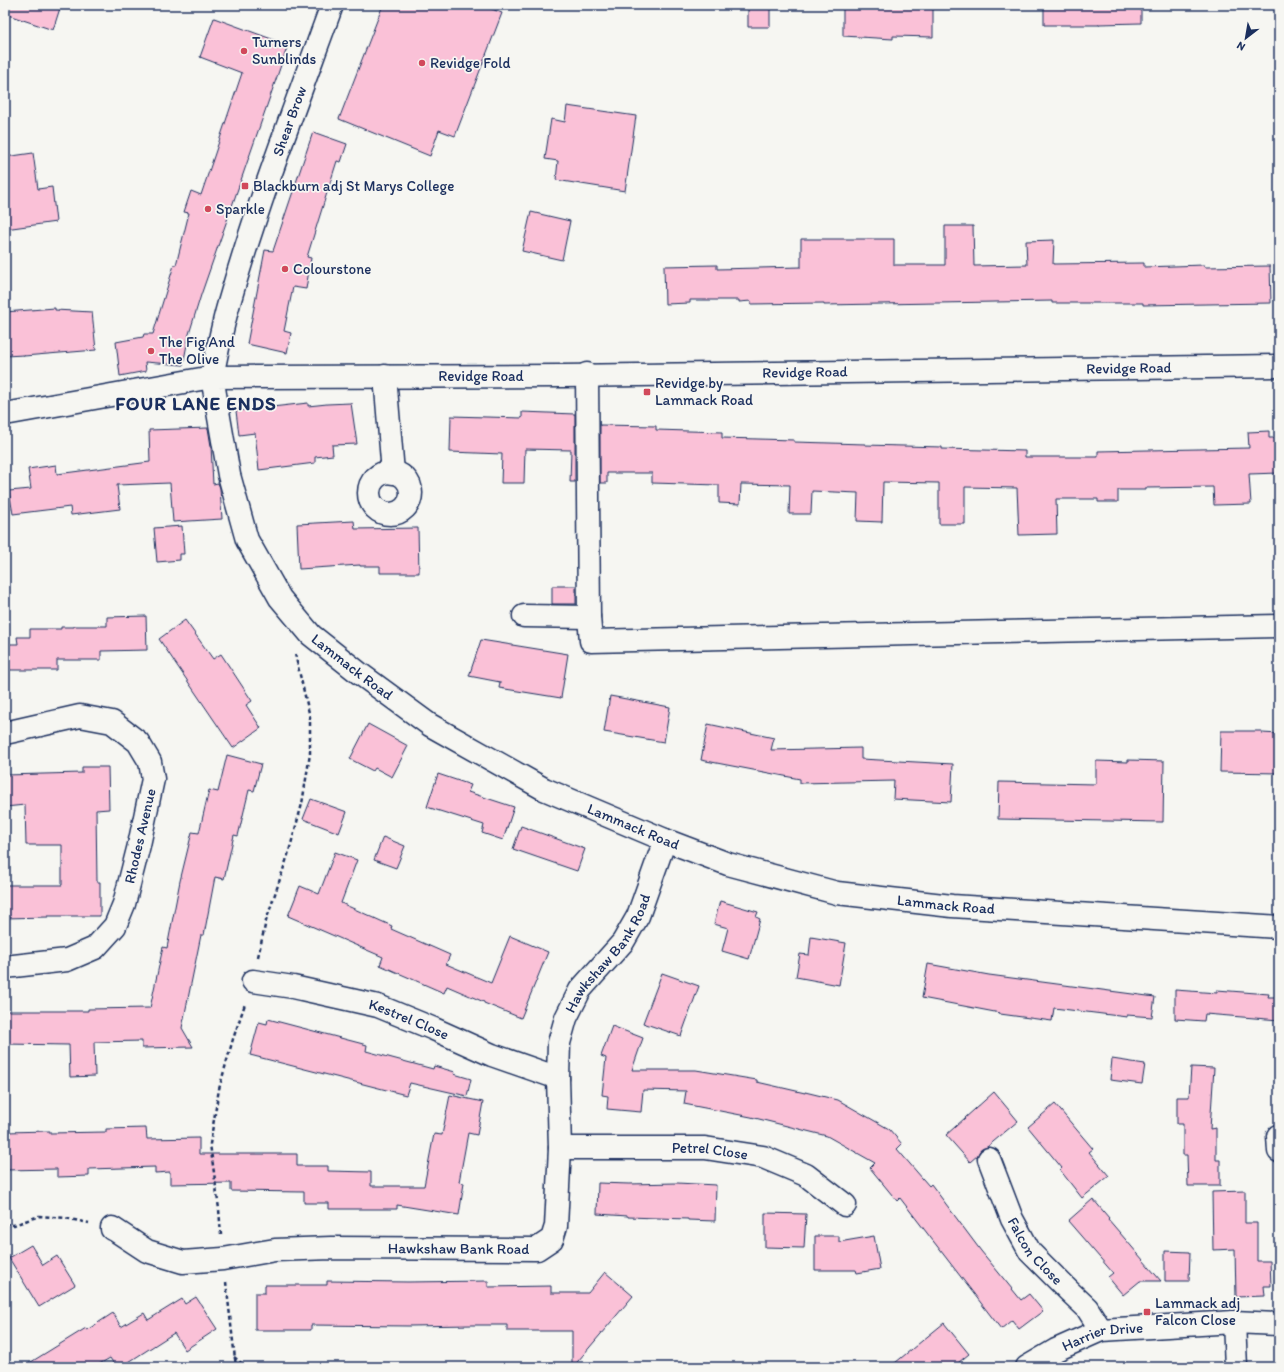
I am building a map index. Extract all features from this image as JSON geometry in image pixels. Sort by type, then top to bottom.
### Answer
[{"type":"street","name":"Shear Brow","points":[[212,377],[228,305],[251,230],[273,164],[332,5]]},
{"type":"street","name":"Revidge Road","points":[[5,414],[212,377],[1279,366]]},
{"type":"street","points":[[587,374],[589,618],[591,641],[1279,626]]},
{"type":"street","points":[[385,376],[393,473]]},
{"type":"street","name":"Lammack Road","points":[[212,377],[229,475],[247,540],[280,598],[311,635],[359,673],[430,725],[544,789],[665,840],[728,864],[837,893],[952,906],[1279,927]]},
{"type":"street","points":[[524,616],[589,618]]},
{"type":"street","name":"Rhodes Avenue","points":[[5,733],[80,716],[112,722],[138,742],[150,762],[153,779],[139,845],[124,904],[115,926],[95,948],[67,960],[5,967]]},
{"type":"street","name":"Hawkshaw Bank Road","points":[[112,1228],[147,1251],[183,1262],[223,1259],[275,1250],[324,1248],[537,1249],[552,1239],[556,1226],[560,1148],[558,1078],[559,1043],[566,1018],[580,990],[623,942],[638,916],[665,840]]},
{"type":"street","name":"Kestrel Close","points":[[253,981],[293,986],[378,1006],[492,1055],[558,1078]]},
{"type":"street","name":"Petrel Close","points":[[560,1148],[705,1148],[763,1156],[806,1175],[845,1205]]},
{"type":"street","name":"Falcon Close","points":[[989,1159],[1012,1219],[1030,1252],[1087,1308],[1101,1330]]},
{"type":"street","points":[[1234,1322],[1236,1367]]},
{"type":"street","name":"Harrier Drive","points":[[1027,1367],[1056,1350],[1101,1330],[1234,1322],[1279,1324]]},
{"type":"path","points":[[236,1367],[223,1259],[219,1209],[210,1144],[219,1089],[233,1038],[253,981],[266,921],[288,855],[302,804],[310,754],[310,717],[294,650]]},
{"type":"path","points":[[5,1224],[14,1225],[39,1216],[65,1218],[112,1228]]},
{"type":"path","points":[[234,1357],[246,1367]]},
{"type":"building","points":[[5,5],[61,5],[53,30],[5,14]]},
{"type":"building","name":"Revidge Fold","points":[[383,5],[482,5],[502,13],[455,136],[439,130],[430,156],[339,119]]},
{"type":"building","points":[[748,5],[770,5],[770,27],[748,27]]},
{"type":"building","points":[[843,5],[933,5],[933,37],[893,36],[893,39],[843,36]]},
{"type":"building","points":[[1044,5],[1141,5],[1141,23],[1044,25]]},
{"type":"building","points":[[214,18],[288,45],[201,295],[189,334],[183,365],[145,362],[146,371],[120,376],[116,342],[143,337],[144,334],[153,334],[174,265],[176,265],[189,213],[184,212],[191,191],[201,195],[242,73],[200,57]]},
{"type":"building","points":[[567,106],[636,116],[625,191],[556,180],[558,161],[545,159],[551,119],[565,122]]},
{"type":"building","points":[[313,132],[347,144],[341,162],[337,161],[307,257],[311,258],[306,289],[293,287],[284,331],[291,333],[287,353],[247,344],[265,250],[273,251]]},
{"type":"building","points":[[33,153],[38,189],[52,187],[56,222],[5,229],[5,157]]},
{"type":"building","points":[[531,212],[570,221],[562,260],[522,251]]},
{"type":"building","points":[[945,226],[973,226],[974,266],[1027,265],[1026,241],[1054,240],[1053,264],[1144,263],[1144,267],[1204,265],[1205,267],[1270,266],[1271,303],[1143,305],[1143,303],[1052,303],[1052,301],[824,305],[824,303],[751,304],[751,301],[739,302],[739,300],[690,300],[690,303],[665,304],[664,266],[717,265],[717,269],[801,267],[801,239],[894,239],[894,265],[945,265]]},
{"type":"building","points":[[55,308],[55,310],[92,312],[96,350],[24,356],[5,356],[5,312]]},
{"type":"building","points":[[308,403],[308,406],[351,403],[357,444],[332,445],[333,455],[315,457],[315,463],[259,470],[255,433],[239,435],[236,411]]},
{"type":"building","points":[[522,412],[575,414],[575,482],[570,482],[571,450],[525,449],[524,483],[501,483],[502,454],[450,452],[451,416],[522,418]]},
{"type":"building","points":[[600,425],[656,426],[656,430],[722,432],[722,438],[942,447],[942,449],[1025,451],[1025,457],[1098,457],[1098,451],[1249,448],[1248,432],[1269,431],[1269,438],[1279,438],[1279,473],[1249,474],[1251,504],[1214,505],[1213,487],[1118,490],[1118,502],[1098,502],[1098,499],[1056,499],[1057,534],[1019,535],[1017,488],[965,487],[965,524],[939,524],[939,483],[883,482],[882,522],[857,521],[858,493],[812,491],[811,514],[789,514],[790,485],[741,484],[740,504],[719,503],[719,485],[652,483],[652,473],[607,473],[607,483],[600,483]]},
{"type":"building","points":[[208,428],[211,446],[213,484],[218,483],[220,488],[222,519],[173,522],[170,483],[117,485],[120,509],[71,515],[70,507],[13,514],[9,491],[31,489],[28,469],[56,465],[57,474],[150,462],[149,430]]},
{"type":"building","points":[[354,521],[355,529],[418,528],[419,573],[380,573],[380,566],[360,565],[299,569],[297,524]]},
{"type":"building","points":[[182,526],[184,554],[180,554],[180,560],[157,562],[154,528]]},
{"type":"building","points":[[552,586],[576,586],[576,604],[552,604]]},
{"type":"building","points":[[146,616],[147,650],[101,651],[101,660],[57,660],[57,670],[5,670],[5,644],[18,644],[17,637],[30,637],[30,629],[61,629],[61,627],[74,626],[107,626],[107,617]]},
{"type":"building","points":[[185,620],[213,659],[221,654],[252,701],[246,705],[261,728],[233,748],[159,639]]},
{"type":"building","points":[[481,640],[568,654],[561,698],[499,688],[500,682],[469,676]]},
{"type":"building","points":[[610,696],[670,707],[664,742],[604,732]]},
{"type":"building","points":[[368,724],[408,746],[392,777],[375,768],[373,771],[350,759]]},
{"type":"building","points":[[708,724],[774,738],[771,750],[861,748],[861,759],[953,764],[951,802],[893,799],[894,781],[800,783],[800,779],[701,760]]},
{"type":"building","points":[[1221,731],[1262,731],[1262,733],[1279,734],[1279,773],[1220,772]]},
{"type":"building","points":[[227,755],[261,764],[254,791],[249,790],[238,836],[234,835],[224,879],[215,877],[204,935],[201,935],[182,1028],[193,1047],[142,1048],[142,1041],[94,1042],[95,1076],[70,1077],[69,1045],[5,1044],[5,1011],[88,1011],[88,1009],[150,1008],[163,947],[167,948],[180,881],[192,832],[199,833],[209,790],[218,792]]},
{"type":"building","points":[[1128,760],[1164,761],[1163,822],[998,819],[999,782],[1096,784],[1096,761],[1128,762]]},
{"type":"building","points":[[82,767],[108,767],[109,809],[96,810],[97,882],[100,882],[100,916],[5,918],[5,885],[62,885],[62,845],[26,845],[25,805],[5,807],[5,775],[82,773]]},
{"type":"building","points":[[438,774],[471,785],[468,792],[514,807],[503,840],[482,833],[484,825],[427,807]]},
{"type":"building","points":[[311,799],[347,812],[339,833],[303,819]]},
{"type":"building","points":[[521,826],[585,849],[577,871],[513,849]]},
{"type":"building","points":[[383,837],[405,846],[396,868],[374,860]]},
{"type":"building","points":[[335,852],[357,860],[341,903],[392,926],[391,929],[450,955],[446,964],[491,983],[510,936],[548,952],[521,1018],[447,986],[444,993],[380,965],[383,957],[288,916],[300,886],[319,894]]},
{"type":"building","points":[[720,901],[758,912],[756,917],[760,919],[749,959],[722,951],[728,928],[714,924]]},
{"type":"building","points":[[811,937],[846,943],[839,985],[796,977],[800,954],[809,955]]},
{"type":"building","points":[[928,964],[989,975],[1155,997],[1152,1017],[1127,1015],[1127,1017],[1054,1008],[1052,1021],[1000,1014],[922,998]]},
{"type":"building","points":[[662,973],[699,986],[681,1036],[643,1023]]},
{"type":"building","points":[[1175,990],[1217,993],[1217,990],[1269,994],[1268,997],[1279,997],[1279,1020],[1205,1014],[1204,1021],[1175,1019]]},
{"type":"building","points":[[268,1019],[367,1045],[366,1051],[433,1069],[434,1066],[455,1072],[454,1074],[471,1079],[467,1096],[410,1083],[406,1095],[250,1055],[259,1022],[267,1024]]},
{"type":"building","points":[[612,1026],[643,1038],[632,1070],[696,1070],[757,1080],[757,1082],[838,1100],[889,1129],[902,1144],[897,1149],[929,1186],[931,1184],[981,1251],[1021,1300],[1029,1294],[1043,1311],[1019,1329],[1012,1320],[1001,1329],[900,1198],[897,1201],[870,1168],[875,1163],[827,1136],[751,1117],[684,1104],[686,1091],[643,1090],[641,1112],[607,1109],[608,1096],[602,1095],[606,1058],[601,1056]]},
{"type":"building","points":[[1112,1059],[1145,1064],[1142,1084],[1110,1080]]},
{"type":"building","points":[[1191,1067],[1214,1068],[1210,1129],[1216,1128],[1216,1160],[1220,1160],[1220,1186],[1188,1186],[1187,1155],[1183,1155],[1183,1124],[1177,1124],[1177,1097],[1189,1097]]},
{"type":"building","points":[[994,1092],[1018,1121],[980,1151],[978,1155],[970,1162],[946,1135]]},
{"type":"building","points":[[450,1095],[483,1102],[477,1135],[468,1133],[459,1182],[464,1183],[459,1215],[397,1205],[397,1209],[329,1209],[329,1203],[304,1203],[304,1192],[231,1191],[231,1183],[170,1184],[170,1172],[155,1173],[155,1167],[89,1169],[89,1176],[57,1177],[57,1169],[5,1170],[5,1132],[106,1132],[106,1129],[146,1128],[147,1139],[199,1138],[199,1154],[297,1154],[297,1166],[328,1166],[328,1171],[371,1172],[371,1186],[424,1186],[434,1134],[442,1135]]},
{"type":"building","points":[[1055,1104],[1093,1149],[1089,1152],[1109,1176],[1082,1198],[1060,1170],[1062,1168],[1028,1127]]},
{"type":"building","points":[[598,1183],[677,1183],[716,1185],[715,1221],[597,1214]]},
{"type":"building","points":[[1245,1191],[1245,1223],[1257,1223],[1257,1261],[1270,1261],[1271,1286],[1264,1286],[1265,1296],[1236,1297],[1235,1249],[1213,1250],[1212,1192]]},
{"type":"building","points":[[1093,1199],[1109,1218],[1108,1219],[1161,1281],[1140,1281],[1123,1295],[1108,1277],[1113,1273],[1068,1221]]},
{"type":"building","points":[[765,1213],[806,1214],[804,1248],[765,1247]]},
{"type":"building","points":[[815,1236],[839,1236],[839,1242],[874,1236],[880,1269],[857,1273],[856,1270],[815,1270]]},
{"type":"building","points":[[31,1245],[43,1265],[57,1256],[75,1285],[39,1307],[9,1258]]},
{"type":"building","points":[[1165,1251],[1190,1252],[1189,1281],[1165,1281]]},
{"type":"building","points":[[605,1272],[633,1296],[573,1367],[572,1331],[507,1331],[507,1325],[311,1325],[311,1330],[255,1330],[255,1293],[265,1293],[265,1285],[327,1285],[327,1281],[488,1281],[488,1287],[551,1286],[551,1293],[588,1293]]},
{"type":"building","points":[[196,1297],[217,1329],[185,1350],[174,1333],[121,1367],[116,1367],[110,1358],[94,1367],[23,1367],[86,1328],[87,1330],[113,1313],[121,1327],[144,1313],[148,1320],[182,1299],[185,1304]]},
{"type":"building","points":[[944,1323],[969,1354],[953,1367],[890,1367]]},
{"type":"place","name":"Turners Sunblinds","points":[[244,51]]},
{"type":"place","name":"Revidge Fold","points":[[422,63]]},
{"type":"place","name":"Blackburn adj St Marys College","points":[[245,186]]},
{"type":"place","name":"Sparkle","points":[[208,209]]},
{"type":"place","name":"Colourstone","points":[[285,269]]},
{"type":"place","name":"The Fig And The Olive","points":[[151,351]]},
{"type":"place","name":"Revidge by Lammack Road","points":[[647,392]]},
{"type":"place","name":"Lammack adj Falcon Close","points":[[1147,1312]]},
{"type":"district","name":"FOUR LANE ENDS","points":[[196,403]]}]
